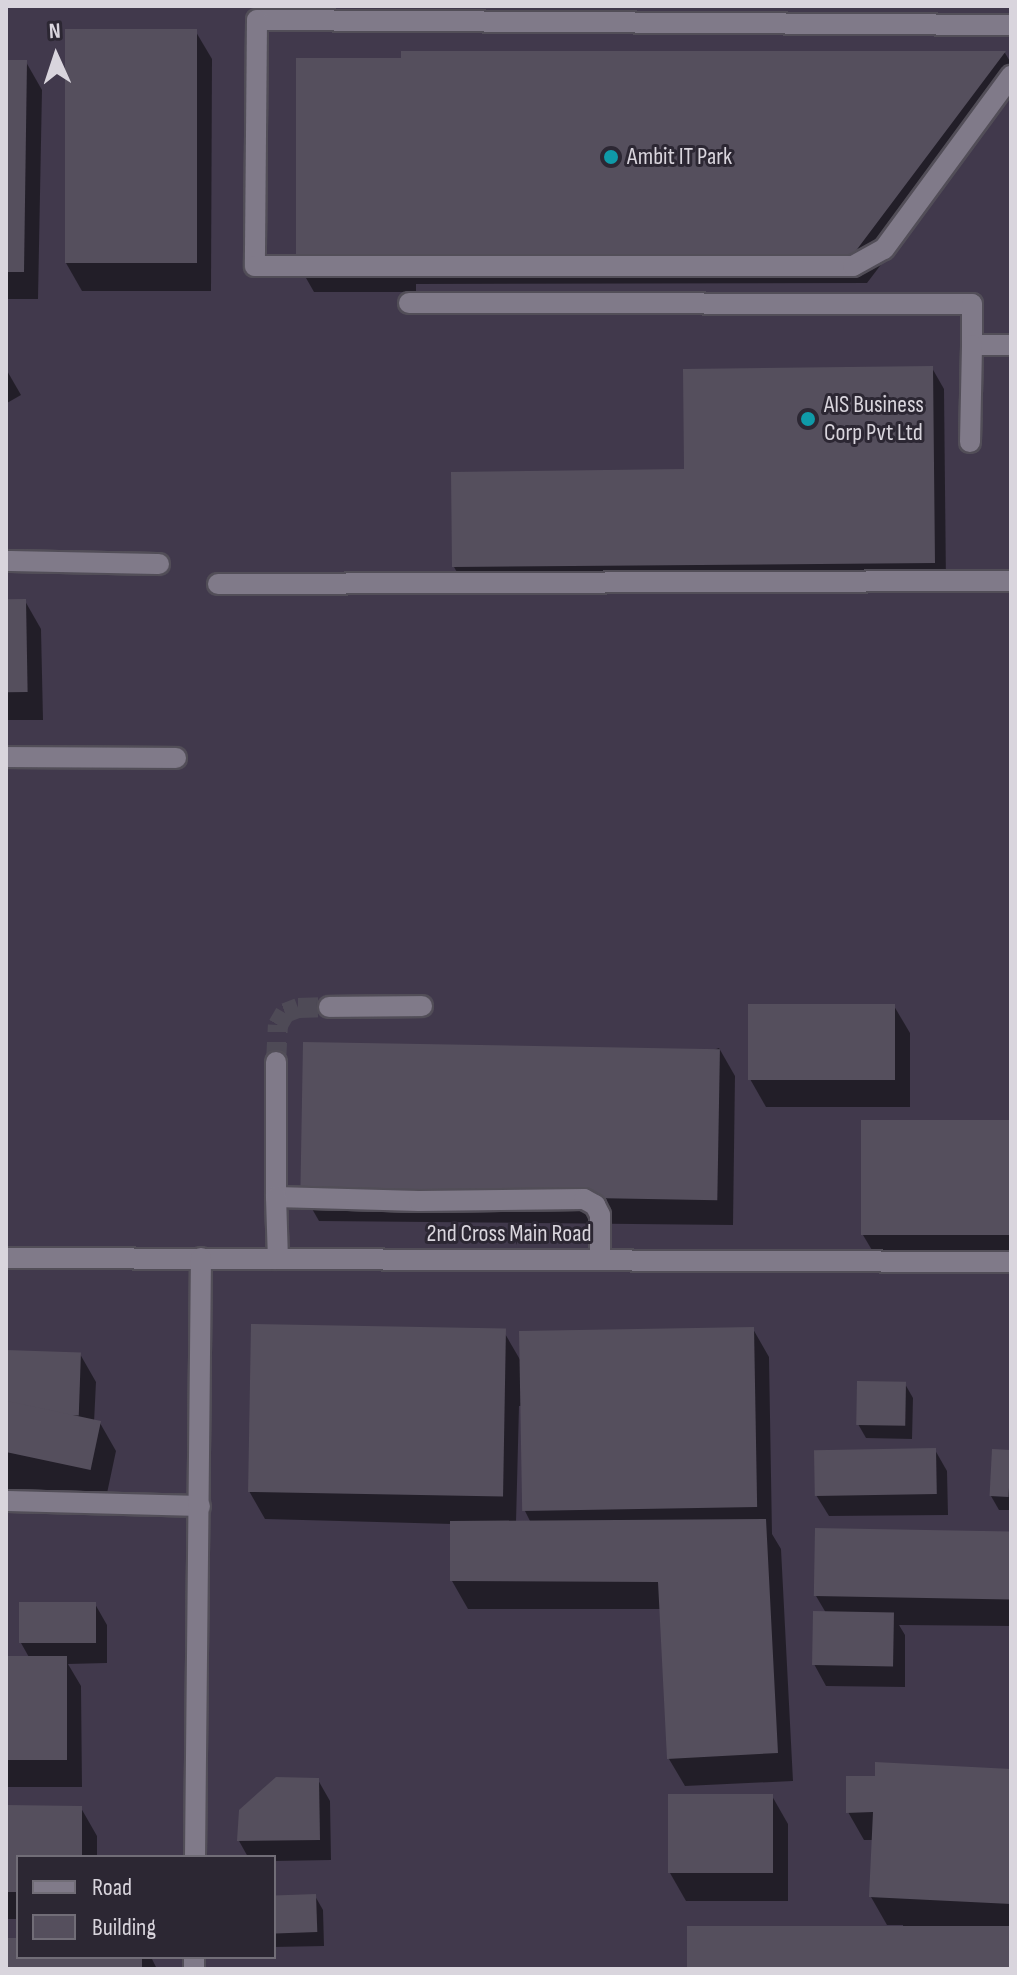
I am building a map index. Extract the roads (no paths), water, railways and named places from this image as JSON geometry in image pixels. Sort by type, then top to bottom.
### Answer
[{"type":"street","points":[[1011,25],[833,14],[250,13],[255,266],[853,266],[884,249],[1011,76]]},
{"type":"street","points":[[409,303],[972,304],[970,442]]},
{"type":"street","points":[[972,345],[1011,345]]},
{"type":"street","points":[[6,561],[159,564]]},
{"type":"street","points":[[218,584],[1011,581]]},
{"type":"street","points":[[6,757],[176,758]]},
{"type":"street","points":[[329,1007],[422,1006]]},
{"type":"street","points":[[276,1062],[278,1259]]},
{"type":"street","points":[[276,1197],[419,1201],[584,1199],[595,1205],[600,1215],[600,1260]]},
{"type":"street","name":"2nd Cross Main Road","points":[[6,1258],[1011,1262]]},
{"type":"street","points":[[195,1855],[201,1258]]},
{"type":"street","points":[[6,1501],[200,1506]]},
{"type":"tunnel","points":[[276,1062],[278,1025],[285,1013],[298,1008],[329,1007]]},
{"type":"place","name":"Ambit IT Park","points":[[611,157]]},
{"type":"place","name":"AIS Business Corp Pvt Ltd","points":[[808,419]]}]
